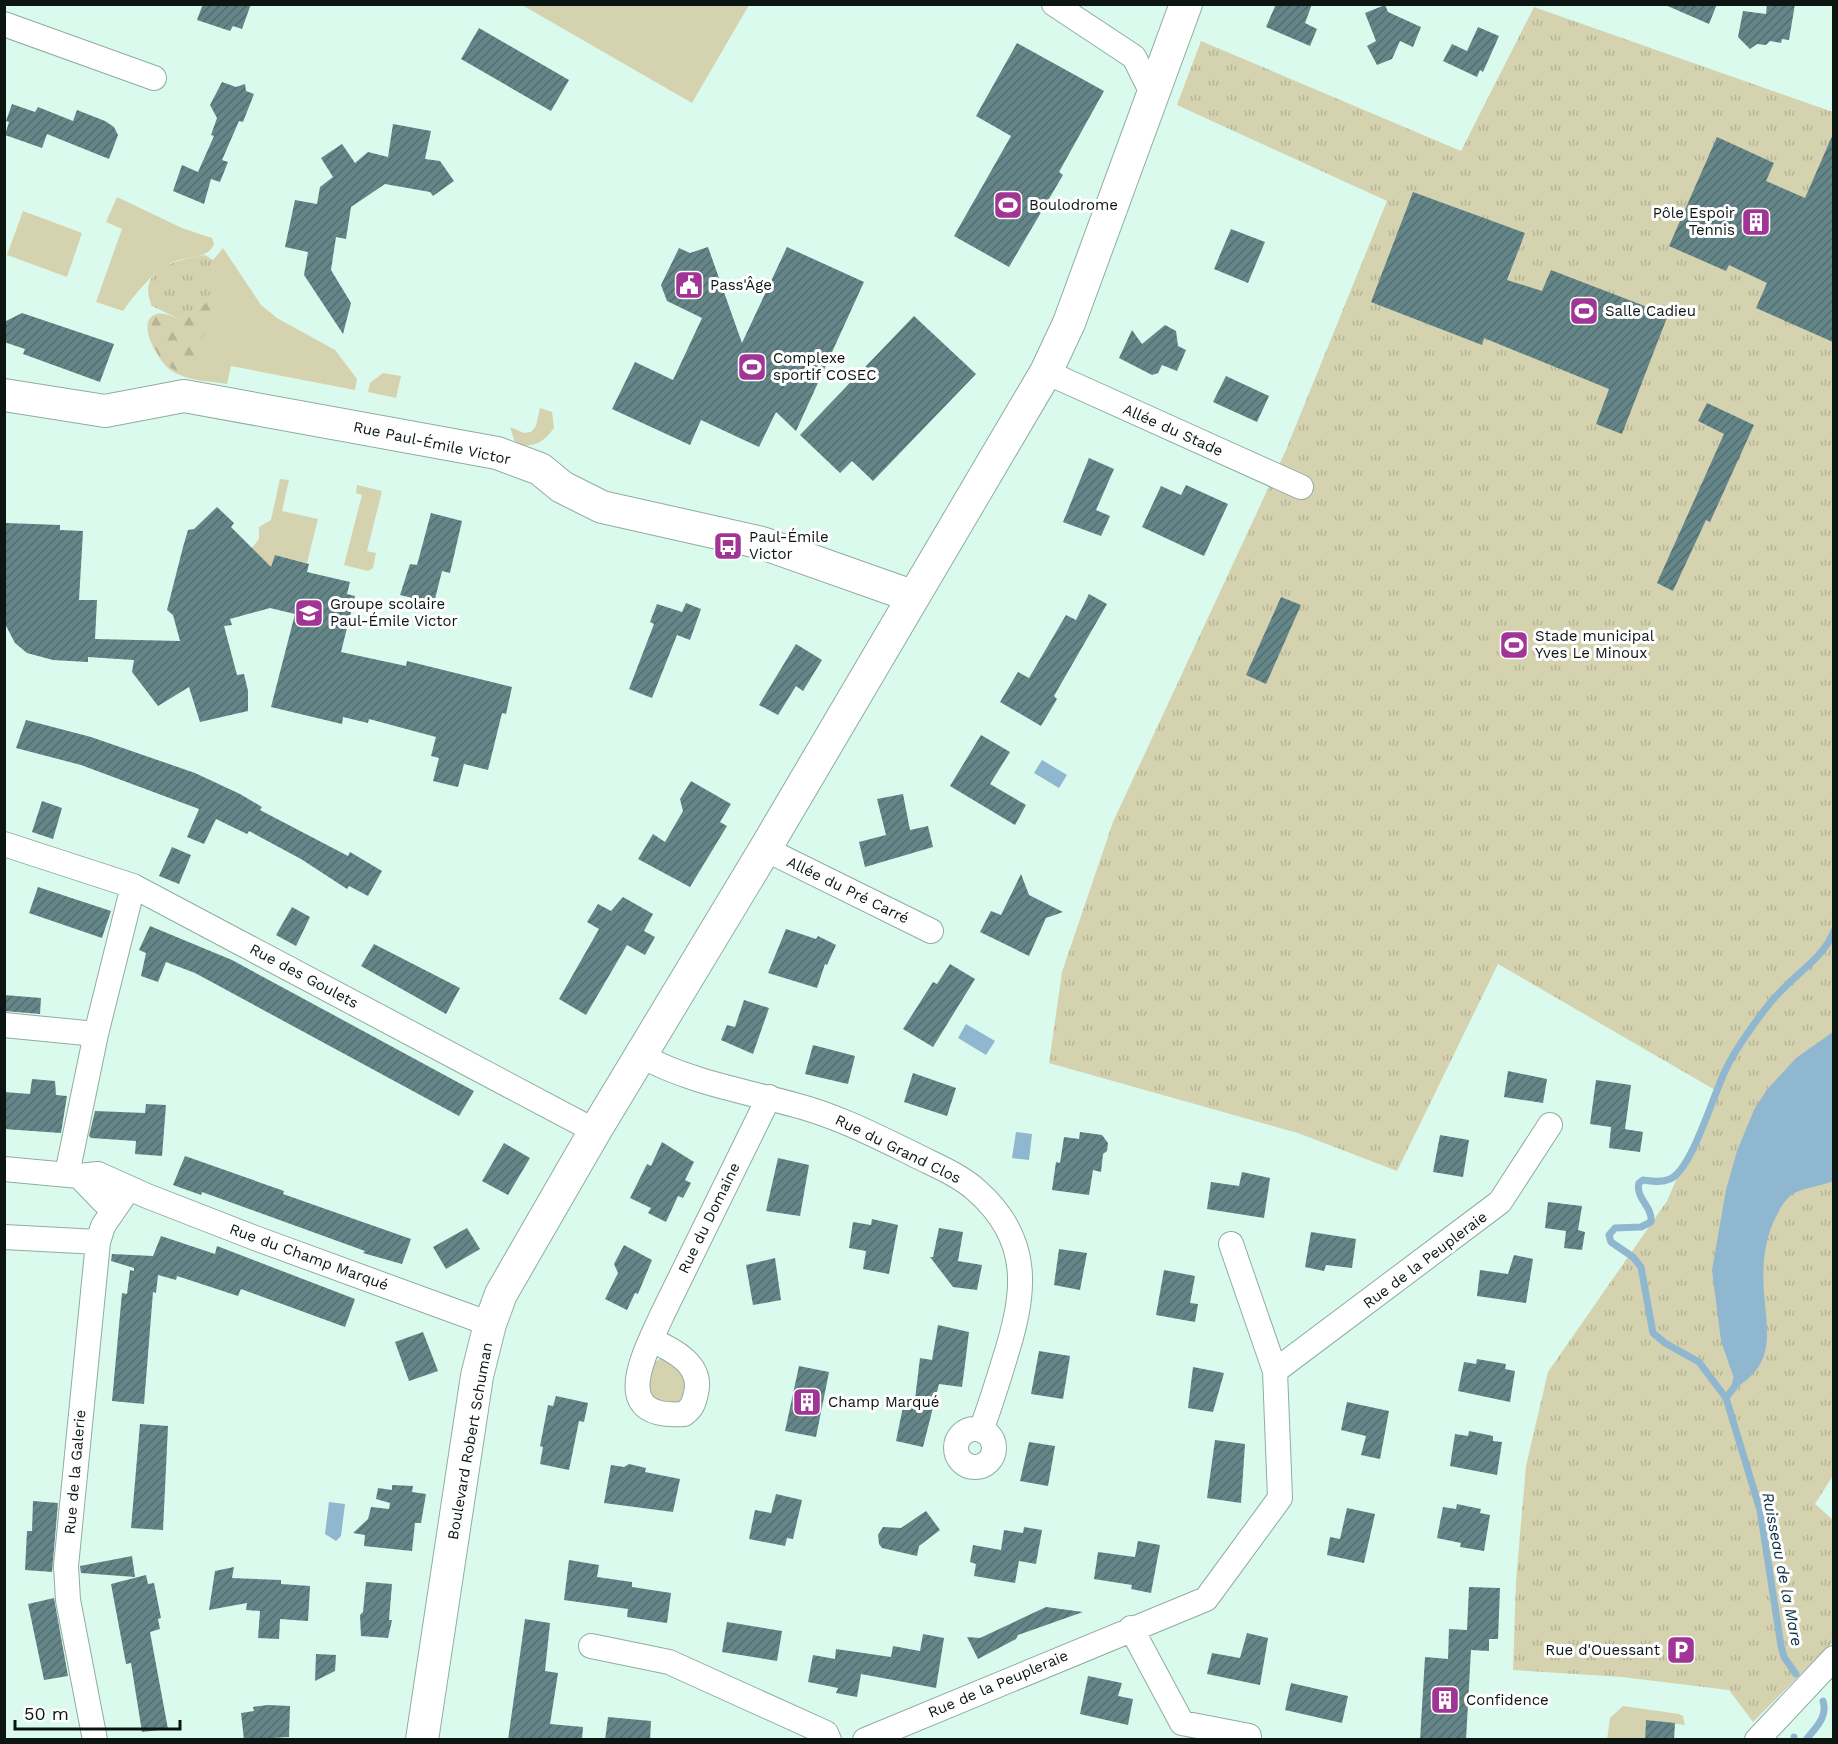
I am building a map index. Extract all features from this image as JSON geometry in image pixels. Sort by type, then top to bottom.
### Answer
[{"type":"street","points":[[4,12],[7,4]]},
{"type":"street","points":[[1054,4],[1134,57],[1154,95]]},
{"type":"street","name":"Boulevard Robert Schuman","points":[[422,1740],[477,1376],[490,1323],[501,1294],[594,1131],[765,849],[1046,372],[1069,323],[1186,4]]},
{"type":"street","points":[[4,24],[154,78]]},
{"type":"street","name":"Allée du Stade","points":[[1046,372],[1301,487]]},
{"type":"street","name":"Rue Paul-Émile Victor","points":[[4,395],[105,411],[184,396],[497,453],[540,469],[562,487],[602,507],[762,543],[912,597]]},
{"type":"street","name":"Rue des Goulets","points":[[4,844],[133,886],[594,1131]]},
{"type":"street","name":"Allée du Pré Carré","points":[[765,849],[931,931]]},
{"type":"street","points":[[73,1175],[96,1034],[133,886]]},
{"type":"street","points":[[4,1025],[96,1034]]},
{"type":"street","name":"Rue du Grand Clos","points":[[639,1055],[666,1068],[813,1109],[856,1126],[956,1176],[975,1189],[1001,1217],[1018,1255],[1021,1295],[1017,1322],[981,1430]]},
{"type":"street","name":"Rue du Domaine","points":[[651,1340],[769,1097]]},
{"type":"street","name":"Rue de la Peupleraie","points":[[1275,1371],[1500,1202],[1550,1125]]},
{"type":"street","name":"Rue du Champ Marqué","points":[[4,1169],[73,1175],[98,1174],[121,1198],[490,1323]]},
{"type":"street","name":"Rue de la Galerie","points":[[94,1740],[68,1600],[66,1566],[98,1242],[103,1226],[121,1198]]},
{"type":"street","points":[[4,1237],[98,1242]]},
{"type":"street","name":"Rue de la Peupleraie","points":[[865,1740],[1131,1628],[1206,1599],[1280,1498],[1275,1371],[1231,1244]]},
{"type":"street","points":[[1131,1628],[1182,1723],[1249,1736]]},
{"type":"street","points":[[591,1646],[669,1662],[826,1733],[829,1740]]},
{"type":"street","points":[[1757,1740],[1833,1658]]},
{"type":"green space","points":[[522,5],[749,5],[692,103]]},
{"type":"green space","name":"Stade municipal Yves Le Minoux","points":[[1534,7],[1833,112],[1834,1474],[1815,1504],[1833,1520],[1833,1642],[1753,1722],[1729,1690],[1622,1677],[1513,1670],[1516,1581],[1526,1466],[1548,1372],[1667,1201],[1715,1090],[1498,964],[1397,1171],[1298,1133],[1049,1063],[1062,972],[1113,822],[1286,450],[1387,201],[1177,105],[1201,41],[1461,151]]},
{"type":"green space","points":[[117,197],[182,228],[212,238],[214,244],[206,253],[175,261],[162,268],[144,285],[123,311],[96,302],[122,229],[106,222]]},
{"type":"green space","points":[[23,211],[82,233],[67,277],[7,255]]},
{"type":"green space","points":[[223,248],[261,305],[277,318],[335,350],[357,379],[355,390],[231,366],[227,384],[185,377],[167,367],[151,342],[148,333],[150,318],[163,314],[179,319],[203,303],[213,281],[213,260]]},
{"type":"green space","points":[[205,255],[213,260],[214,271],[211,289],[204,303],[179,319],[152,306],[148,293],[149,283],[154,274],[172,263]]},
{"type":"green space","points":[[209,300],[219,311],[182,374],[161,359],[153,340],[153,320],[156,315],[178,321],[193,315]]},
{"type":"green space","points":[[383,373],[401,376],[396,398],[368,392],[370,383]]},
{"type":"green space","points":[[540,408],[552,412],[554,428],[538,443],[528,446],[516,445],[510,427],[524,433],[531,432],[536,426]]},
{"type":"green space","points":[[280,479],[289,480],[282,511],[318,519],[307,563],[275,555],[270,574],[248,553],[259,539],[259,527],[271,520]]},
{"type":"green space","points":[[357,485],[382,491],[367,551],[376,553],[373,568],[368,571],[344,565],[362,495],[356,493]]},
{"type":"green space","points":[[661,1358],[668,1361],[687,1379],[679,1407],[646,1398],[652,1364]]},
{"type":"green space","points":[[1623,1706],[1679,1714],[1683,1716],[1685,1725],[1646,1720],[1645,1739],[1607,1740],[1610,1718]]},
{"type":"water","points":[[1042,760],[1067,775],[1059,788],[1034,773]]},
{"type":"water","points":[[966,1024],[995,1041],[986,1055],[958,1038]]},
{"type":"water","points":[[1833,1032],[1833,1181],[1790,1196],[1781,1207],[1773,1224],[1769,1233],[1764,1263],[1766,1345],[1758,1367],[1737,1387],[1721,1341],[1712,1270],[1726,1190],[1737,1151],[1754,1110],[1766,1091],[1796,1058]]},
{"type":"water","points":[[1016,1132],[1032,1134],[1029,1160],[1012,1158]]},
{"type":"water","points":[[329,1502],[345,1504],[341,1536],[336,1541],[325,1534]]},
{"type":"building","points":[[203,4],[251,4],[242,29],[233,26],[230,31],[197,20]]},
{"type":"building","points":[[1276,4],[1312,4],[1305,23],[1317,29],[1310,46],[1266,27]]},
{"type":"building","points":[[1663,4],[1717,4],[1709,24]]},
{"type":"building","points":[[1767,4],[1795,4],[1789,40],[1782,39],[1781,43],[1770,41],[1766,45],[1757,44],[1750,49],[1738,37],[1743,11],[1766,14]]},
{"type":"building","points":[[1385,5],[1388,12],[1421,27],[1413,47],[1400,41],[1392,59],[1377,65],[1367,46],[1376,41],[1365,13]]},
{"type":"building","points":[[1478,27],[1499,36],[1483,72],[1480,70],[1477,77],[1443,61],[1452,44],[1467,51]]},
{"type":"building","points":[[479,28],[569,80],[551,111],[461,59]]},
{"type":"building","points":[[1017,43],[1104,91],[1059,172],[1063,175],[1009,267],[954,236],[1011,136],[976,116]]},
{"type":"building","points":[[222,82],[236,87],[245,84],[246,91],[254,94],[243,122],[239,121],[222,160],[228,162],[220,182],[211,179],[204,204],[173,191],[182,165],[198,172],[214,136],[211,135],[217,118],[210,105]]},
{"type":"building","points":[[12,104],[35,112],[38,107],[73,121],[77,110],[105,121],[114,127],[118,135],[109,159],[47,134],[42,148],[5,135],[9,122],[6,121]]},
{"type":"building","points":[[393,124],[431,131],[425,159],[440,161],[454,181],[433,196],[430,192],[385,184],[351,207],[346,239],[336,237],[331,270],[351,303],[343,334],[304,275],[308,252],[285,247],[295,200],[317,204],[320,187],[333,177],[321,158],[342,144],[355,163],[368,152],[388,157]]},
{"type":"building","name":"Pôle Espoir Tennis","points":[[1833,134],[1833,342],[1756,308],[1767,283],[1729,265],[1726,271],[1669,246],[1717,137],[1774,163],[1766,181],[1805,198]]},
{"type":"building","name":"Salle Cadieu","points":[[1413,192],[1525,233],[1507,280],[1542,291],[1551,270],[1668,315],[1622,434],[1596,424],[1609,389],[1484,338],[1482,345],[1371,302]]},
{"type":"building","points":[[1231,229],[1265,242],[1248,283],[1214,269]]},
{"type":"building","name":"Complexe sportif COSEC","points":[[708,247],[742,343],[787,247],[864,282],[796,431],[776,412],[759,447],[701,420],[690,445],[612,409],[635,362],[673,380],[702,318],[667,301],[661,285],[679,248],[690,253]]},
{"type":"building","points":[[22,313],[114,344],[100,382],[23,354],[25,349],[4,342],[4,322]]},
{"type":"building","points":[[914,316],[976,374],[873,481],[852,461],[840,473],[800,435]]},
{"type":"building","points":[[1165,325],[1176,331],[1178,346],[1186,350],[1177,371],[1162,365],[1158,373],[1152,375],[1119,358],[1132,330],[1142,344]]},
{"type":"building","points":[[1226,376],[1269,396],[1257,422],[1213,402]]},
{"type":"building","points":[[1707,403],[1754,425],[1710,522],[1706,520],[1673,591],[1657,583],[1724,434],[1698,421]]},
{"type":"building","points":[[1089,458],[1114,469],[1096,510],[1110,516],[1101,536],[1063,522]]},
{"type":"building","points":[[1186,485],[1228,504],[1204,556],[1142,527],[1161,486],[1181,495]]},
{"type":"building","points":[[217,507],[234,523],[231,527],[271,567],[275,555],[309,564],[307,572],[350,582],[347,594],[355,596],[341,652],[406,666],[407,661],[512,687],[506,714],[502,713],[488,770],[464,764],[458,787],[433,781],[439,758],[431,756],[436,737],[369,719],[368,723],[343,717],[342,724],[271,707],[295,614],[270,608],[230,619],[232,625],[224,626],[237,675],[244,674],[248,691],[248,711],[200,722],[189,687],[158,706],[132,672],[134,660],[88,657],[88,662],[53,660],[27,653],[15,643],[4,622],[6,523],[60,525],[60,530],[83,531],[79,600],[97,600],[95,639],[180,641],[173,615],[167,610],[183,547],[188,530],[194,529]]},
{"type":"building","points":[[431,513],[462,521],[450,573],[442,571],[434,603],[400,595],[410,564],[417,565]]},
{"type":"building","points":[[1089,594],[1107,604],[1054,696],[1057,699],[1041,726],[1000,702],[1018,672],[1029,678],[1066,615],[1076,620]]},
{"type":"building","points":[[1281,597],[1301,605],[1266,684],[1246,675]]},
{"type":"building","points":[[686,603],[701,609],[690,640],[677,635],[652,698],[629,689],[654,624],[650,622],[657,604],[682,612]]},
{"type":"building","points":[[796,644],[822,660],[803,691],[796,686],[778,715],[759,705]]},
{"type":"building","points":[[26,720],[91,737],[195,773],[240,794],[262,807],[260,810],[348,856],[350,852],[382,871],[368,896],[349,886],[347,889],[301,859],[249,831],[247,834],[216,819],[204,844],[187,837],[199,809],[81,765],[16,748]]},
{"type":"building","points":[[981,735],[1010,752],[990,784],[1026,805],[1015,825],[950,786]]},
{"type":"building","points":[[691,781],[731,804],[720,822],[727,826],[690,887],[638,859],[653,834],[665,842],[683,811],[680,799]]},
{"type":"building","points":[[903,794],[910,830],[928,826],[933,847],[865,867],[859,842],[886,835],[877,799]]},
{"type":"building","points":[[42,801],[62,808],[53,839],[32,832]]},
{"type":"building","points":[[172,847],[191,855],[179,884],[159,876]]},
{"type":"building","points":[[1021,874],[1029,895],[1063,912],[1046,918],[1029,956],[980,932],[991,911],[1001,915]]},
{"type":"building","points":[[38,887],[111,911],[102,938],[29,913]]},
{"type":"building","points":[[623,897],[653,914],[644,931],[655,937],[645,955],[627,945],[586,1015],[559,999],[599,929],[587,922],[598,904],[611,911]]},
{"type":"building","points":[[292,907],[310,917],[296,946],[276,935]]},
{"type":"building","points":[[150,926],[232,960],[474,1091],[459,1116],[195,973],[166,962],[158,982],[141,976],[146,953],[139,950]]},
{"type":"building","points":[[786,929],[816,939],[818,936],[836,945],[827,965],[825,964],[817,988],[768,973]]},
{"type":"building","points":[[374,944],[460,988],[446,1014],[361,966]]},
{"type":"building","points":[[950,964],[975,979],[933,1047],[903,1029],[933,982],[937,984]]},
{"type":"building","points":[[4,995],[41,998],[40,1014],[4,1011]]},
{"type":"building","points":[[744,1000],[769,1008],[753,1054],[721,1040],[727,1025],[735,1027]]},
{"type":"building","points":[[813,1045],[855,1056],[848,1084],[805,1074]]},
{"type":"building","points":[[1508,1071],[1547,1079],[1543,1103],[1504,1097]]},
{"type":"building","points":[[913,1073],[956,1088],[947,1116],[904,1102]]},
{"type":"building","points":[[32,1079],[55,1081],[56,1095],[67,1096],[61,1133],[4,1129],[4,1092],[30,1094]]},
{"type":"building","points":[[1596,1080],[1631,1085],[1625,1129],[1618,1128],[1643,1132],[1640,1152],[1609,1148],[1611,1127],[1590,1124]]},
{"type":"building","points":[[146,1104],[166,1105],[162,1156],[135,1154],[136,1141],[89,1136],[95,1111],[145,1113]]},
{"type":"building","points":[[1080,1132],[1102,1135],[1108,1143],[1107,1151],[1103,1154],[1101,1172],[1093,1170],[1089,1195],[1052,1190],[1056,1162],[1060,1163],[1064,1137],[1079,1139]]},
{"type":"building","points":[[1440,1135],[1469,1140],[1463,1177],[1433,1172]]},
{"type":"building","points":[[662,1142],[694,1162],[685,1180],[691,1183],[683,1198],[678,1196],[666,1222],[648,1213],[651,1208],[630,1198],[647,1164],[651,1166]]},
{"type":"building","points":[[504,1143],[530,1158],[508,1195],[482,1181]]},
{"type":"building","points":[[185,1156],[284,1191],[283,1194],[411,1239],[402,1264],[363,1253],[365,1251],[202,1192],[201,1195],[173,1185]]},
{"type":"building","points":[[778,1158],[809,1165],[800,1216],[766,1211]]},
{"type":"building","points":[[1242,1172],[1270,1178],[1264,1218],[1207,1209],[1211,1182],[1239,1186]]},
{"type":"building","points":[[1548,1202],[1582,1206],[1578,1230],[1585,1232],[1582,1250],[1564,1248],[1566,1231],[1545,1228]]},
{"type":"building","points":[[872,1219],[898,1225],[889,1274],[863,1269],[866,1251],[849,1248],[853,1222],[871,1225]]},
{"type":"building","points":[[467,1228],[480,1249],[446,1269],[433,1247]]},
{"type":"building","points":[[939,1228],[963,1232],[958,1261],[982,1265],[977,1290],[953,1287],[930,1257],[933,1257]]},
{"type":"building","points":[[1311,1232],[1356,1239],[1352,1268],[1326,1265],[1324,1271],[1305,1267]]},
{"type":"building","points":[[161,1236],[215,1254],[217,1246],[355,1299],[345,1327],[241,1289],[238,1296],[177,1276],[176,1280],[158,1275],[156,1293],[153,1292],[144,1404],[112,1401],[122,1293],[127,1294],[130,1270],[134,1271],[134,1268],[111,1261],[112,1254],[153,1256]]},
{"type":"building","points":[[624,1245],[652,1260],[638,1294],[635,1293],[627,1310],[605,1299],[618,1273],[614,1264]]},
{"type":"building","points":[[1059,1249],[1087,1253],[1080,1290],[1054,1285]]},
{"type":"building","points":[[1514,1255],[1533,1259],[1526,1303],[1477,1296],[1480,1270],[1508,1274]]},
{"type":"building","points":[[775,1258],[781,1300],[753,1305],[746,1265]]},
{"type":"building","points":[[1164,1270],[1195,1276],[1190,1303],[1198,1304],[1195,1322],[1156,1315]]},
{"type":"building","points":[[938,1325],[969,1332],[962,1387],[939,1384],[923,1447],[896,1441],[905,1397],[915,1399],[920,1358],[932,1360]]},
{"type":"building","points":[[423,1332],[438,1371],[409,1381],[395,1342]]},
{"type":"building","points":[[1039,1351],[1070,1356],[1063,1399],[1031,1394]]},
{"type":"building","points":[[1477,1359],[1506,1364],[1505,1369],[1515,1371],[1510,1402],[1458,1391],[1464,1362],[1476,1364]]},
{"type":"building","name":"Champ Marqué","points":[[799,1366],[829,1372],[816,1437],[785,1431]]},
{"type":"building","points":[[1193,1367],[1224,1373],[1213,1412],[1188,1408]]},
{"type":"building","points":[[556,1396],[588,1403],[584,1422],[579,1421],[569,1470],[540,1464],[543,1447],[540,1446],[548,1405],[553,1406]]},
{"type":"building","points":[[1347,1402],[1389,1411],[1380,1459],[1361,1455],[1366,1436],[1341,1430]]},
{"type":"building","points":[[140,1424],[168,1426],[163,1530],[131,1528]]},
{"type":"building","points":[[1469,1431],[1493,1436],[1493,1441],[1502,1442],[1497,1475],[1450,1466],[1455,1434],[1468,1436]]},
{"type":"building","points":[[1215,1440],[1245,1444],[1241,1503],[1207,1498]]},
{"type":"building","points":[[1029,1442],[1055,1446],[1048,1486],[1020,1481]]},
{"type":"building","points":[[629,1464],[646,1468],[645,1472],[680,1479],[673,1512],[604,1503],[611,1465],[624,1467]]},
{"type":"building","points":[[392,1485],[413,1486],[412,1492],[426,1494],[421,1523],[415,1523],[412,1551],[364,1546],[365,1535],[353,1533],[368,1519],[371,1507],[389,1509],[390,1503],[376,1499],[378,1488],[392,1490]]},
{"type":"building","points":[[776,1494],[802,1500],[793,1539],[787,1538],[785,1546],[749,1539],[755,1510],[771,1513]]},
{"type":"building","points":[[33,1501],[58,1503],[52,1572],[25,1570],[27,1531],[32,1531]]},
{"type":"building","points":[[1457,1504],[1481,1509],[1480,1513],[1490,1515],[1484,1551],[1460,1547],[1461,1543],[1437,1538],[1443,1507],[1456,1509]]},
{"type":"building","points":[[1347,1508],[1375,1514],[1364,1563],[1327,1555],[1330,1537],[1340,1539]]},
{"type":"building","points":[[926,1511],[940,1530],[919,1546],[917,1556],[882,1548],[878,1535],[883,1527],[901,1528]]},
{"type":"building","points":[[1024,1527],[1042,1530],[1036,1564],[1019,1561],[1015,1583],[974,1576],[976,1564],[970,1562],[973,1545],[1001,1550],[1004,1530],[1023,1533]]},
{"type":"building","points":[[1138,1541],[1160,1545],[1151,1593],[1131,1589],[1132,1585],[1094,1579],[1098,1552],[1135,1557]]},
{"type":"building","points":[[132,1556],[135,1577],[81,1573],[80,1566]]},
{"type":"building","points":[[569,1560],[599,1565],[597,1577],[632,1582],[632,1587],[671,1593],[667,1623],[627,1617],[628,1609],[564,1600]]},
{"type":"building","points":[[234,1567],[232,1578],[281,1580],[281,1584],[310,1586],[308,1621],[280,1619],[279,1639],[258,1638],[260,1611],[246,1610],[247,1603],[209,1610],[215,1571]]},
{"type":"building","points":[[146,1575],[148,1584],[154,1583],[161,1618],[158,1619],[160,1629],[150,1632],[168,1729],[142,1732],[131,1663],[126,1664],[111,1584]]},
{"type":"building","points":[[366,1582],[392,1584],[389,1620],[392,1620],[388,1638],[361,1636],[360,1615],[363,1612]]},
{"type":"building","name":"Confidence","points":[[1469,1587],[1500,1588],[1498,1639],[1489,1639],[1489,1651],[1471,1650],[1466,1740],[1420,1740],[1425,1657],[1448,1659],[1449,1629],[1467,1630]]},
{"type":"building","points":[[54,1598],[68,1676],[44,1680],[28,1604]]},
{"type":"building","points":[[1046,1607],[1083,1612],[1018,1635],[1016,1639],[978,1659],[967,1637],[980,1638]]},
{"type":"building","points":[[525,1619],[550,1623],[545,1671],[558,1673],[550,1724],[583,1727],[582,1740],[508,1740]]},
{"type":"building","points":[[727,1622],[782,1631],[777,1661],[722,1652]]},
{"type":"building","points":[[1247,1633],[1268,1638],[1260,1685],[1207,1674],[1212,1653],[1240,1658]]},
{"type":"building","points":[[923,1634],[944,1638],[936,1688],[861,1674],[857,1697],[836,1693],[838,1688],[808,1682],[813,1655],[835,1659],[836,1649],[891,1657],[893,1646],[920,1651]]},
{"type":"building","points":[[316,1654],[336,1655],[335,1671],[315,1681]]},
{"type":"building","points":[[1088,1676],[1122,1683],[1118,1696],[1133,1699],[1128,1725],[1080,1714]]},
{"type":"building","points":[[1291,1683],[1348,1696],[1342,1723],[1285,1710]]},
{"type":"building","points":[[290,1706],[289,1737],[244,1740],[241,1713],[254,1711],[253,1707]]},
{"type":"building","points":[[608,1717],[651,1721],[650,1740],[605,1740]]},
{"type":"building","points":[[1646,1720],[1675,1723],[1674,1740],[1645,1740]]},
{"type":"waterway","name":"Ruisseau de la Mare","points":[[1726,1398],[1699,1362],[1665,1343],[1653,1333],[1641,1267],[1633,1257],[1611,1242],[1609,1235],[1615,1228],[1641,1227],[1651,1222],[1649,1212],[1639,1193],[1639,1183],[1643,1180],[1667,1180],[1679,1172],[1695,1145],[1722,1078],[1737,1049],[1767,1007],[1824,949],[1834,931]]},
{"type":"waterway","name":"Ruisseau de la Mare","points":[[1737,1378],[1735,1386],[1726,1398],[1760,1510],[1781,1646],[1784,1657],[1796,1674]]},
{"type":"waterway","name":"Ruisseau de la Mare","points":[[1806,1740],[1822,1717],[1823,1701]]},
{"type":"place","name":"Boulodrome","points":[[1008,205]]},
{"type":"place","name":"Pôle Espoir Tennis","points":[[1756,222]]},
{"type":"place","name":"Pass'Âge","points":[[689,285]]},
{"type":"place","name":"Salle Cadieu","points":[[1584,311]]},
{"type":"place","name":"Complexe sportif COSEC","points":[[752,367]]},
{"type":"place","name":"Paul-Émile Victor","points":[[728,546]]},
{"type":"place","name":"Groupe scolaire Paul-Émile Victor","points":[[309,613]]},
{"type":"place","name":"Stade municipal Yves Le Minoux","points":[[1514,645]]},
{"type":"place","name":"Champ Marqué","points":[[807,1402]]},
{"type":"place","name":"Rue d'Ouessant","points":[[1681,1650]]},
{"type":"place","name":"Confidence","points":[[1445,1700]]}]
